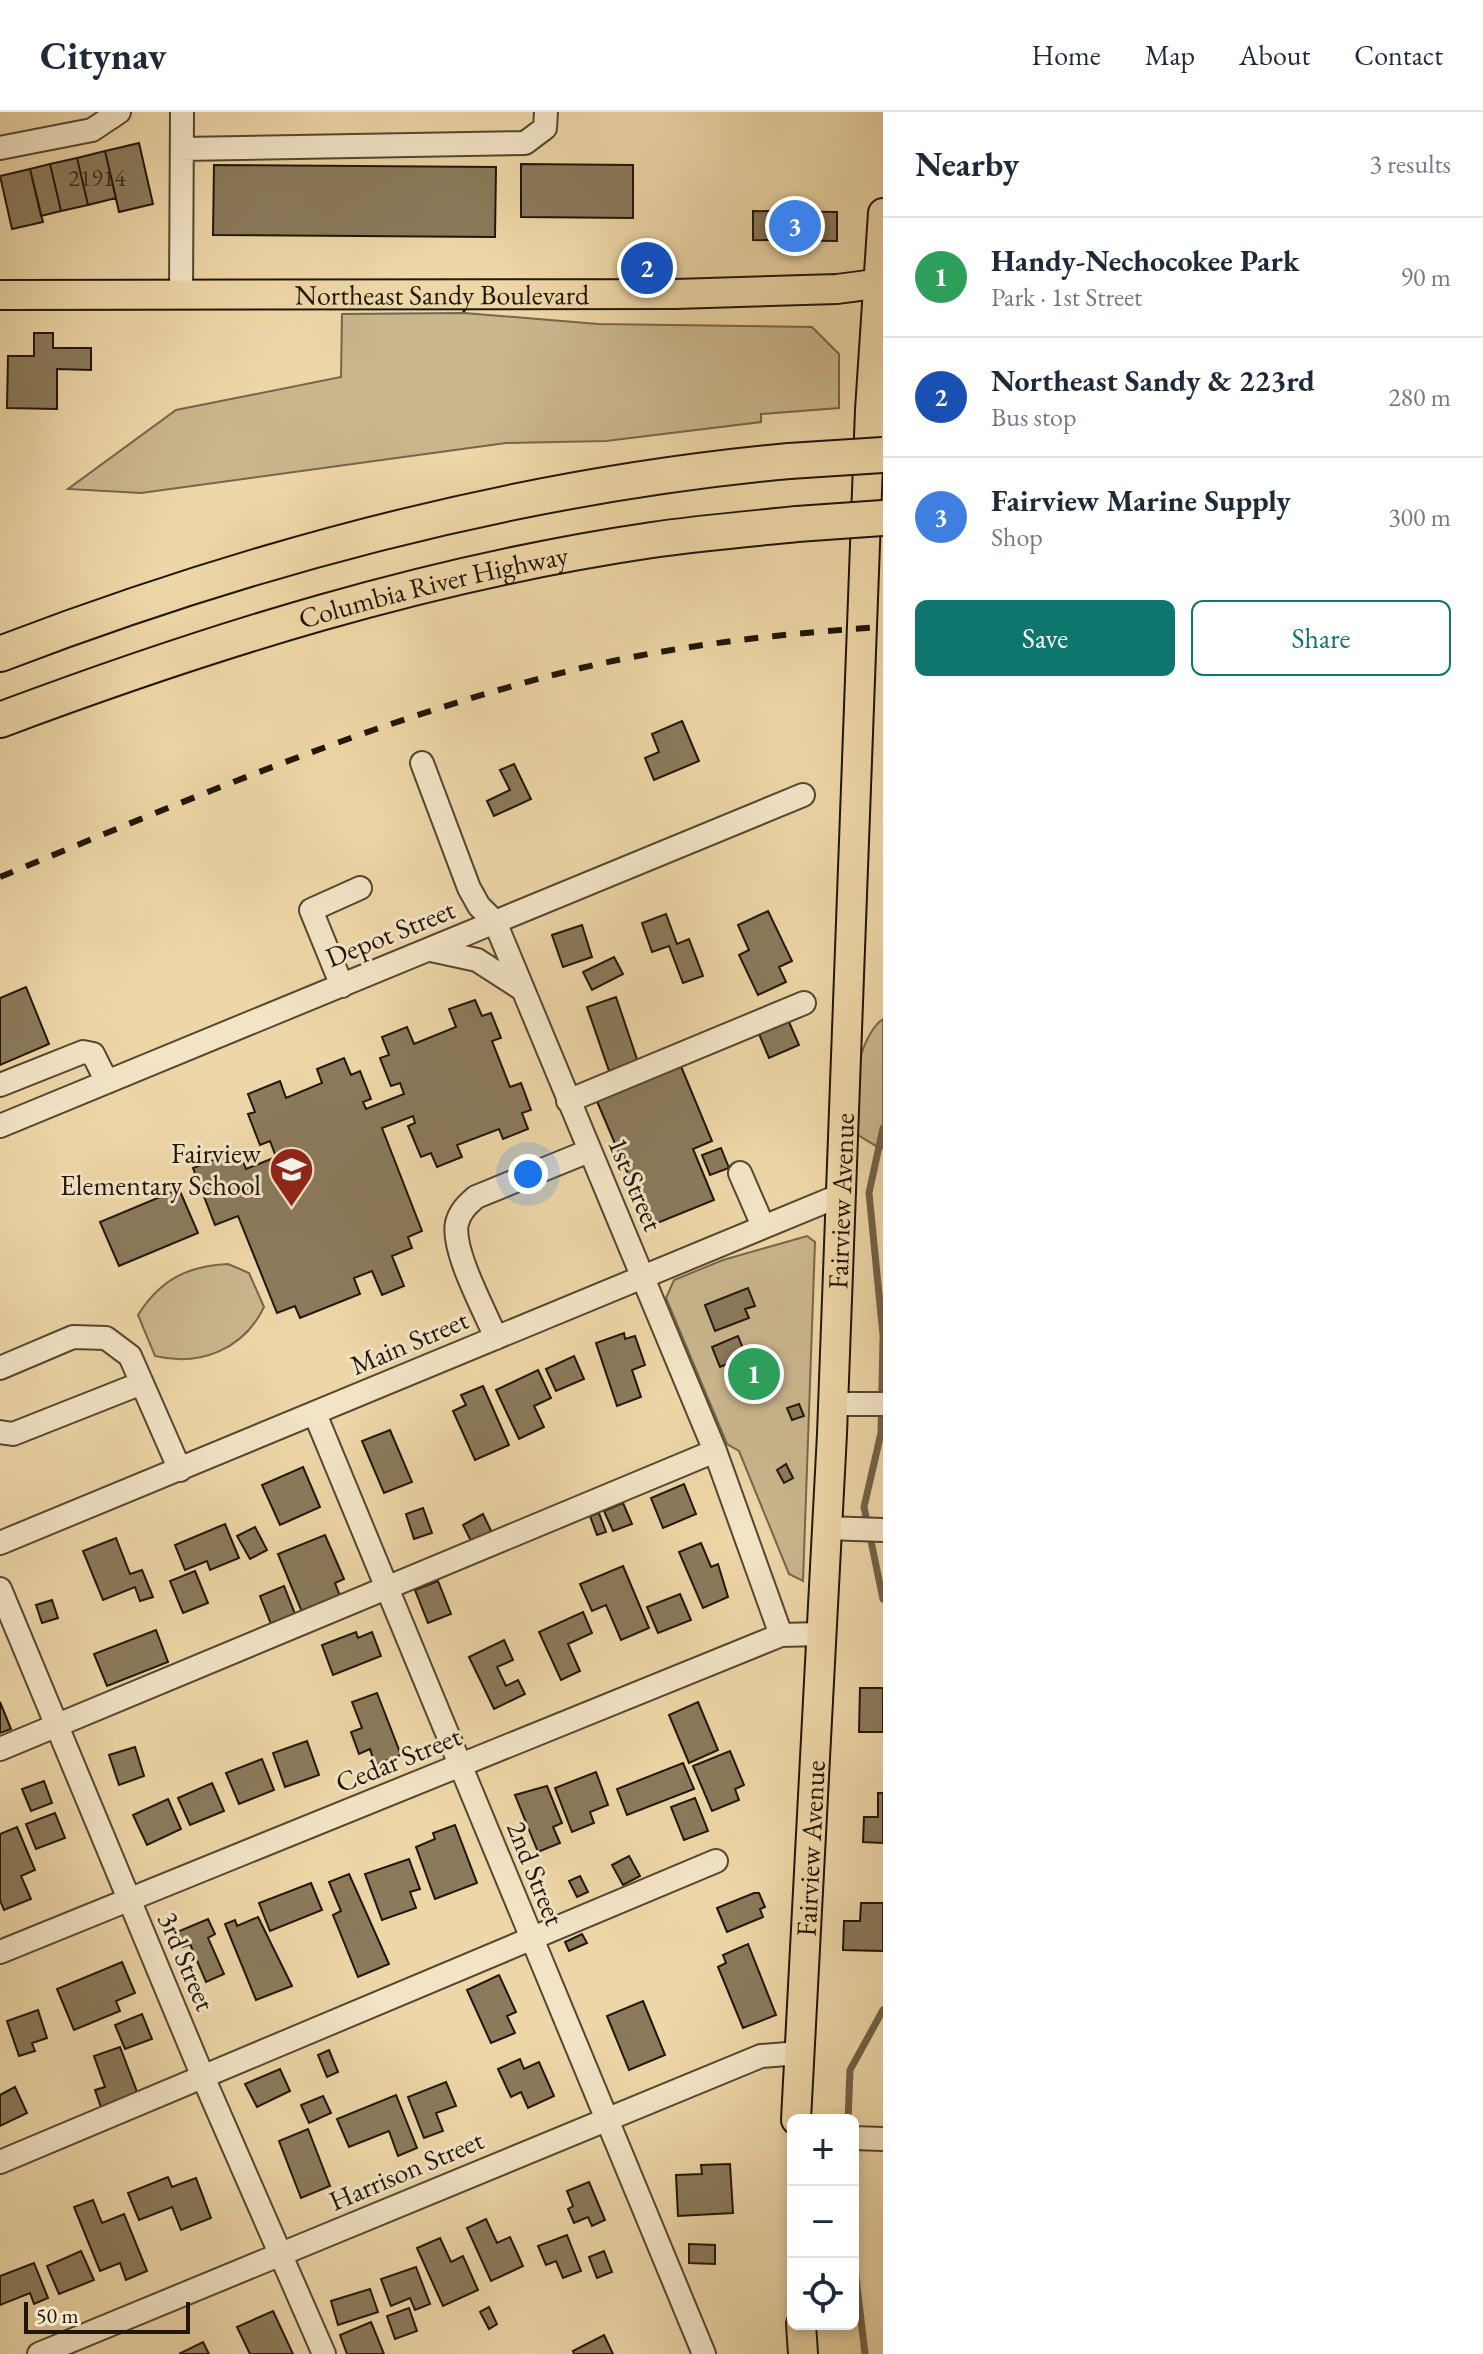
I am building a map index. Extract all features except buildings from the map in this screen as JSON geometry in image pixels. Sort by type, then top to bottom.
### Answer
[{"type":"highway","points":[[0,654],[227,575],[421,522],[645,477],[789,461],[883,455]]},
{"type":"highway","name":"Columbia River Highway","points":[[0,720],[168,659],[397,592],[652,540],[883,518]]},
{"type":"main road","name":"Fairview Avenue","points":[[796,2114],[821,1634],[840,1529],[833,1404],[870,410],[881,283],[883,213]]},
{"type":"main road","name":"Northeast Sandy Boulevard","points":[[0,295],[675,294],[837,289],[881,283]]},
{"type":"main road","points":[[801,2330],[803,2354]]},
{"type":"street","points":[[181,293],[182,112]]},
{"type":"street","points":[[182,149],[525,143],[545,128],[546,112]]},
{"type":"street","points":[[0,148],[92,130],[115,115]]},
{"type":"street","name":"1st Street","points":[[422,763],[469,888],[479,906],[495,922],[715,1451],[781,1635]]},
{"type":"street","name":"Depot Street","points":[[0,1126],[803,795]]},
{"type":"street","points":[[342,986],[311,910],[360,888]]},
{"type":"street","points":[[429,950],[477,960],[522,989]]},
{"type":"street","points":[[568,1101],[804,1003]]},
{"type":"street","points":[[0,1085],[83,1052],[93,1054],[107,1082]]},
{"type":"street","points":[[496,1338],[457,1242],[462,1210],[476,1197],[589,1151]]},
{"type":"street","points":[[740,1173],[763,1226]]},
{"type":"street","name":"Main Street","points":[[0,1543],[841,1195]]},
{"type":"street","points":[[0,1368],[73,1337],[106,1338],[130,1356],[180,1470]]},
{"type":"street","points":[[0,1432],[13,1434],[142,1383]]},
{"type":"street","points":[[833,1404],[874,1404]]},
{"type":"street","name":"2nd Street","points":[[315,1414],[704,2354]]},
{"type":"street","points":[[0,1749],[715,1451]]},
{"type":"street","points":[[840,1529],[883,1530]]},
{"type":"street","name":"3rd Street","points":[[0,1589],[203,2077],[324,2354]]},
{"type":"street","name":"Cedar Street","points":[[0,1952],[781,1635],[821,1634]]},
{"type":"street","points":[[0,2162],[716,1861]]},
{"type":"street","name":"Harrison Street","points":[[39,2354],[761,2056],[799,2053]]},
{"type":"shaded area","points":[[464,313],[598,324],[812,327],[839,354],[839,408],[761,414],[761,422],[606,441],[506,443],[141,493],[68,489],[176,410],[341,377],[342,314]]},
{"type":"shaded area","points":[[883,1019],[881,1149],[858,1135],[852,1099],[864,1047],[869,1035]]},
{"type":"shaded area","points":[[807,1236],[815,1242],[803,1581],[789,1574],[739,1451],[727,1444],[666,1298],[674,1280],[723,1260]]},
{"type":"shaded area","points":[[228,1264],[249,1273],[264,1307],[255,1322],[233,1344],[219,1351],[188,1359],[155,1356],[138,1315],[147,1303],[176,1277],[200,1268]]},
{"type":"waterway","points":[[883,1128],[869,1193],[883,1335]]},
{"type":"waterway","points":[[883,1338],[881,1433],[864,1507],[883,1599]]},
{"type":"waterway","points":[[848,2114],[850,2070],[883,2010]]},
{"type":"waterway","points":[[854,2258],[865,2354]]},
{"type":"railway","points":[[0,877],[273,767],[482,695],[593,665],[675,649],[883,627]]},
{"type":"place","name":"Fairview Marine Supply","points":[[795,226]]},
{"type":"place","name":"Northeast Sandy & 223rd","points":[[647,268]]},
{"type":"place","name":"Fairview Elementary School","points":[[292,1208]]},
{"type":"place","name":"Handy-Nechocokee Park","points":[[754,1374]]}]
